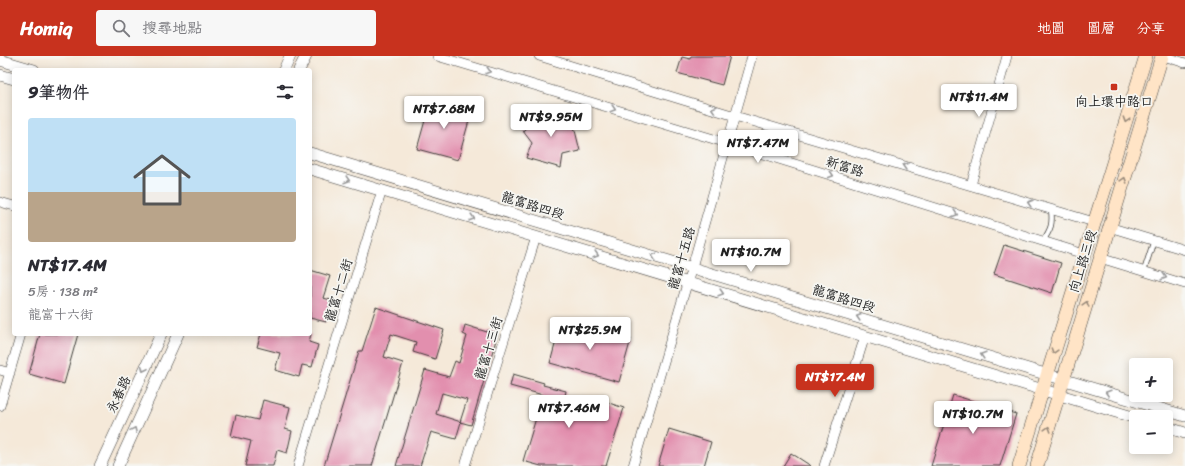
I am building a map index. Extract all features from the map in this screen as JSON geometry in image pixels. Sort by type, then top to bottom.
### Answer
[{"type":"main road","name":"向上路三段","points":[[1019,466],[1146,56]]},
{"type":"main road","name":"向上路三段","points":[[1036,466],[1163,56]]},
{"type":"street","points":[[285,68],[290,56]]},
{"type":"street","points":[[300,68],[306,56]]},
{"type":"street","name":"新富路","points":[[437,56],[727,143],[1084,254]]},
{"type":"street","name":"新富路","points":[[539,56],[735,116],[1094,222]]},
{"type":"street","name":"龍富十五路","points":[[633,466],[752,56]]},
{"type":"street","points":[[971,185],[1007,56]]},
{"type":"street","points":[[1163,56],[1185,63]]},
{"type":"street","points":[[0,60],[27,68]]},
{"type":"street","points":[[0,75],[12,78]]},
{"type":"street","name":"龍富路四段","points":[[312,154],[1185,416]]},
{"type":"street","points":[[312,170],[1129,416]]},
{"type":"street","name":"龍富十二街","points":[[298,466],[382,190]]},
{"type":"street","points":[[0,202],[12,205]]},
{"type":"street","points":[[1110,227],[1185,250]]},
{"type":"street","name":"龍富十三街","points":[[465,466],[536,237]]},
{"type":"street","points":[[1100,258],[1185,284]]},
{"type":"street","points":[[0,406],[21,336]]},
{"type":"street","name":"永春路","points":[[100,466],[160,336]]},
{"type":"street","points":[[118,466],[177,336]]},
{"type":"street","points":[[824,466],[865,336]]},
{"type":"street","points":[[0,370],[10,373]]},
{"type":"street","points":[[1173,429],[1185,433]]},
{"type":"lane","points":[[1043,241],[1049,231],[1052,221],[1051,209]]},
{"type":"lane","points":[[1144,271],[1154,240]]},
{"type":"building","points":[[691,56],[730,56],[722,85],[677,73],[682,57],[690,59]]},
{"type":"building","points":[[431,99],[472,110],[458,160],[417,149]]},
{"type":"building","points":[[548,104],[553,119],[571,114],[580,151],[563,155],[561,168],[526,158],[532,143],[523,131]]},
{"type":"building","points":[[1004,245],[1061,263],[1052,293],[994,274]]},
{"type":"building","points":[[312,271],[330,276],[323,298],[331,300],[326,322],[312,318]]},
{"type":"building","points":[[376,307],[444,330],[435,359],[413,352],[416,342],[391,334],[384,357],[403,363],[372,466],[324,466],[359,351],[362,351]]},
{"type":"building","points":[[562,319],[631,339],[619,382],[550,363]]},
{"type":"building","points":[[465,325],[487,332],[488,330],[498,333],[471,425],[461,422],[456,439],[431,432],[420,466],[396,466],[425,370],[449,377],[455,361],[459,363],[467,336],[463,334]],"holes":[[[442,393],[467,400],[460,422],[436,414]]]},
{"type":"building","points":[[39,336],[77,336],[64,384],[29,374]]},
{"type":"building","points":[[260,336],[310,336],[309,342],[318,345],[312,367],[302,365],[299,377],[275,370],[280,353],[257,347]]},
{"type":"building","points":[[513,374],[544,383],[543,385],[566,391],[564,400],[597,410],[600,400],[624,408],[606,466],[541,466],[523,461],[543,395],[510,386]]},
{"type":"building","points":[[953,395],[1016,414],[1000,466],[931,466]]},
{"type":"building","points":[[263,400],[290,407],[285,429],[292,431],[287,453],[277,450],[273,466],[245,466],[251,441],[231,436],[236,415],[258,420]]},
{"type":"building","points":[[669,429],[711,442],[704,466],[658,466]]},
{"type":"building","points":[[791,453],[811,466],[783,466]]},
{"type":"place","name":"向上環中路口","points":[[1114,87]]}]
